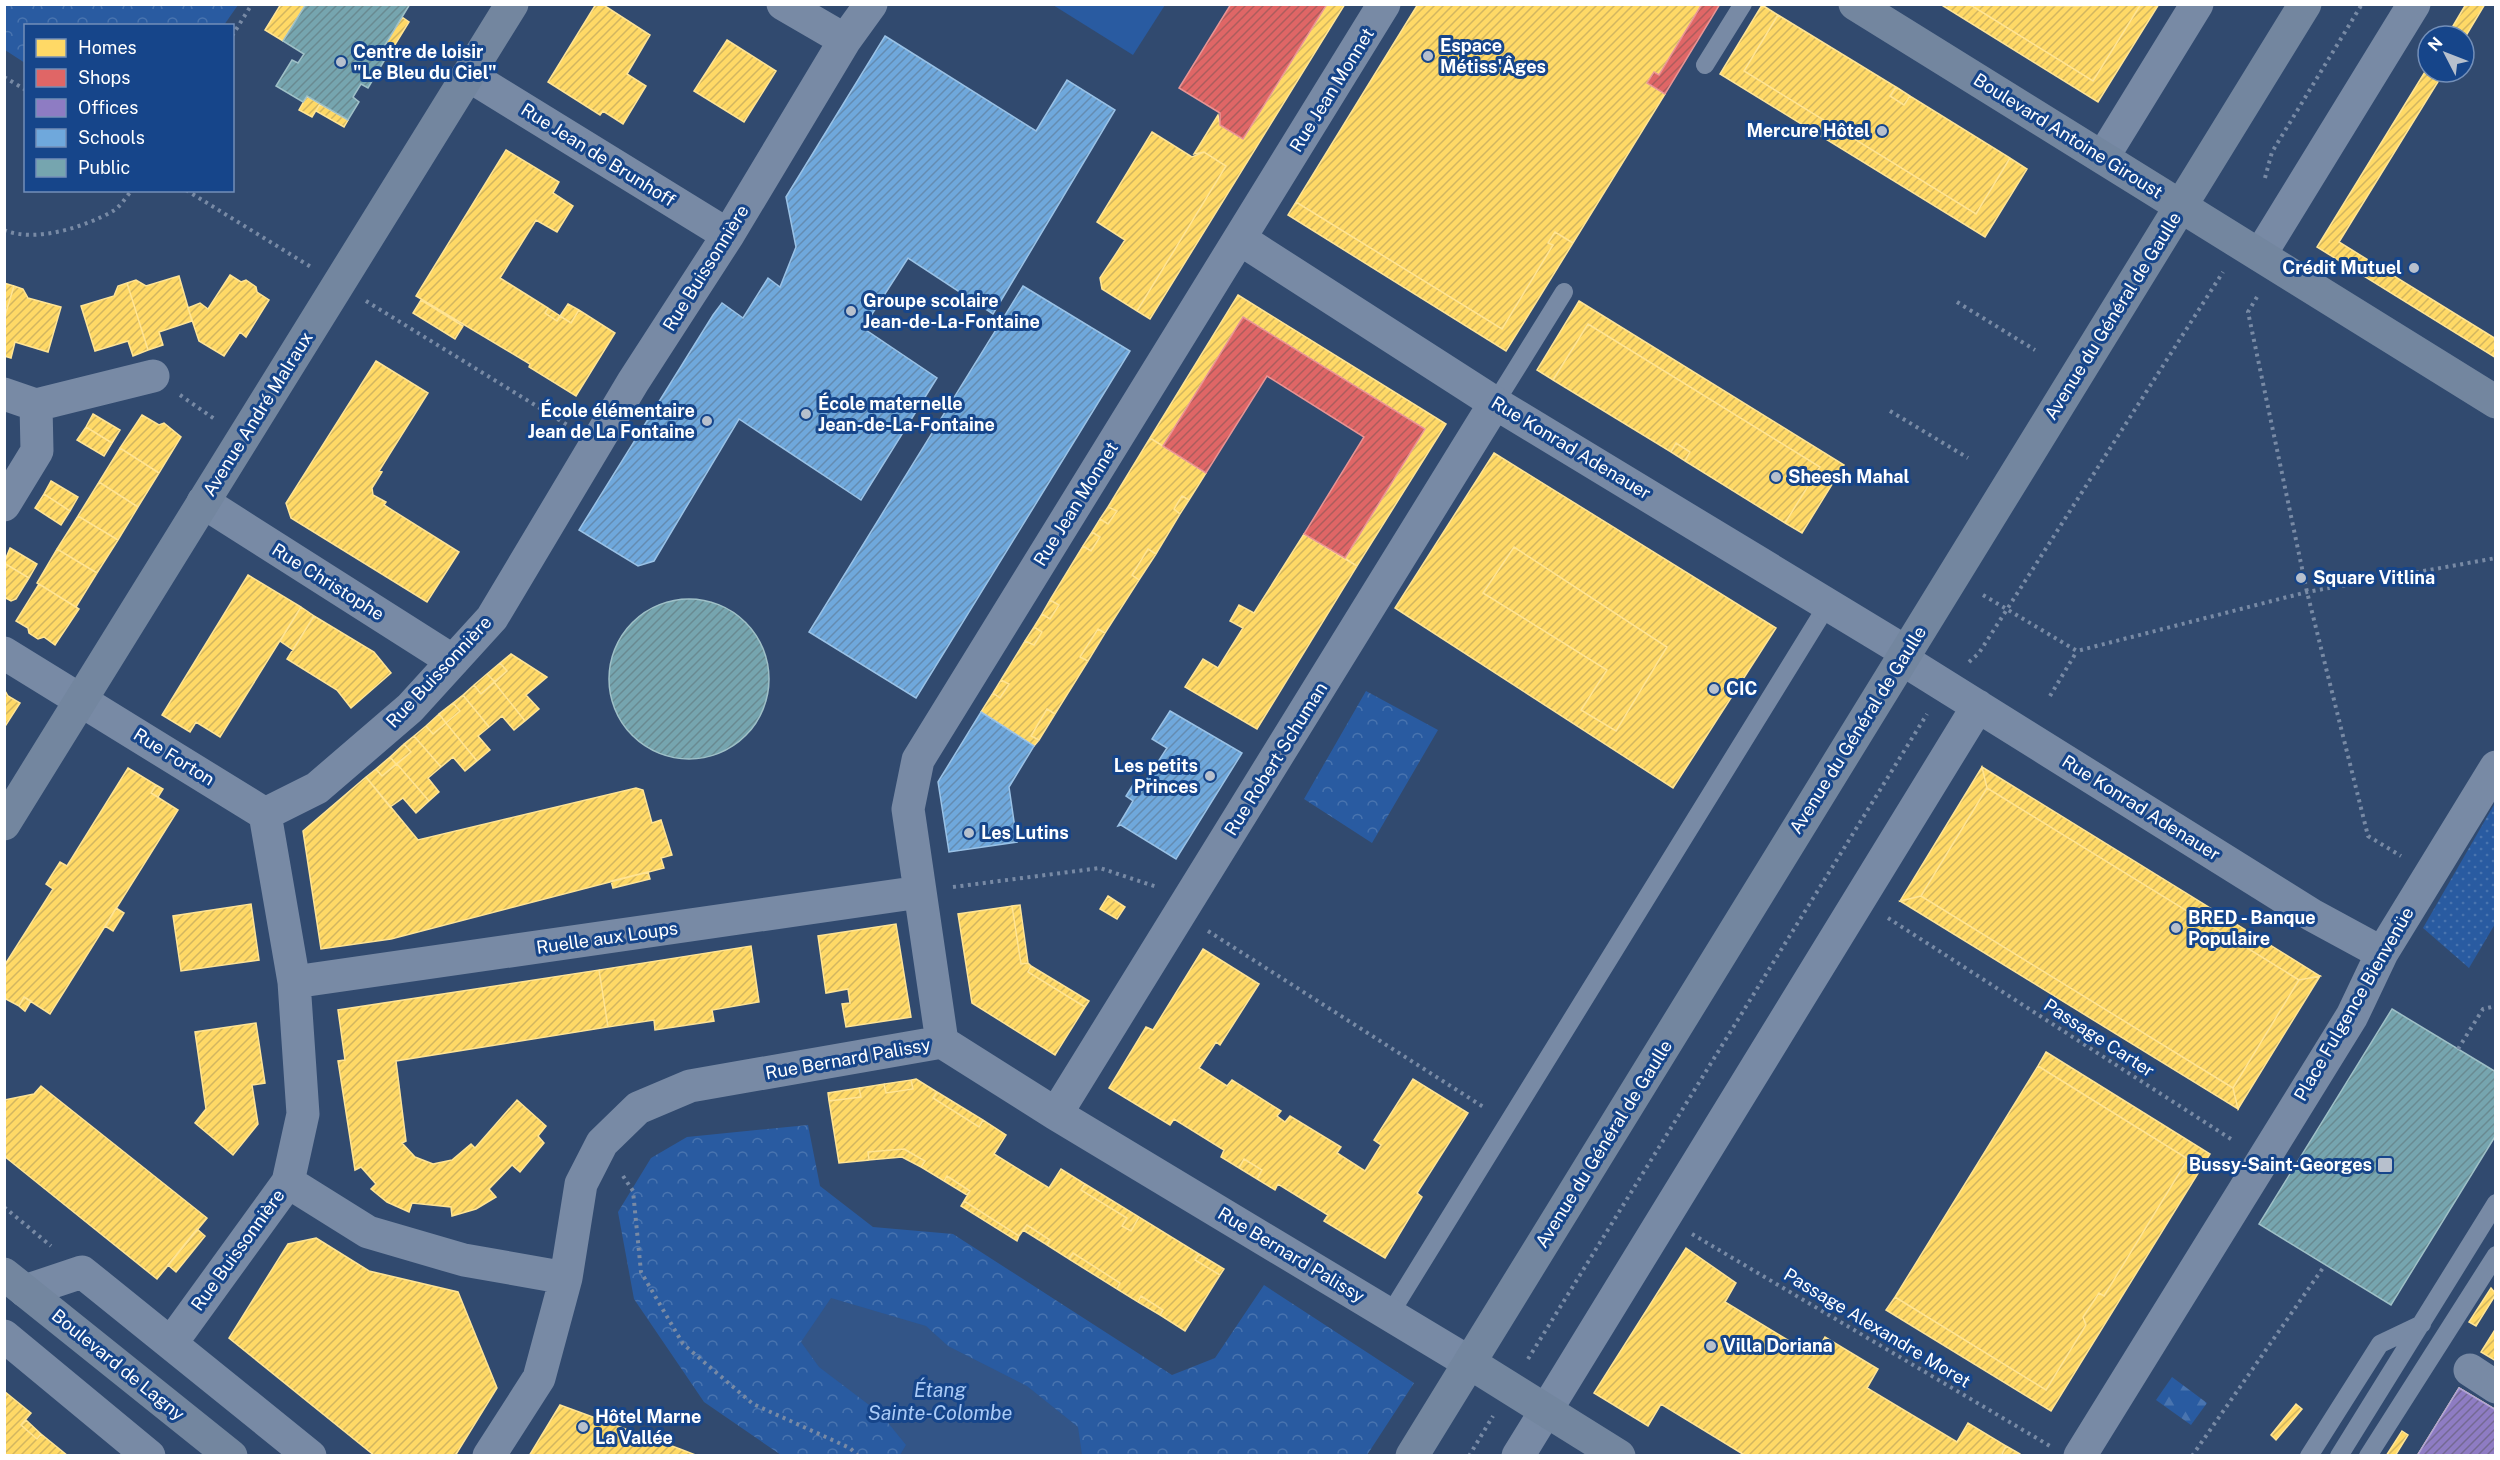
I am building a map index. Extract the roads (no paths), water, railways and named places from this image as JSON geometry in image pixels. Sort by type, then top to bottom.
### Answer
[{"type":"main road","name":"Avenue André Malraux","points":[[4,824],[512,4]]},
{"type":"main road","name":"Boulevard Antoine Giroust","points":[[1855,4],[2496,402]]},
{"type":"main road","name":"Avenue du Général de Gaulle","points":[[1412,1455],[2304,4]]},
{"type":"main road","name":"Boulevard de Lagny","points":[[15,1282],[231,1455]]},
{"type":"main road","points":[[1470,1363],[1619,1455]]},
{"type":"street","points":[[783,4],[845,40]]},
{"type":"street","name":"Rue Buissonnière","points":[[172,1342],[288,1182],[303,1114],[294,982],[265,814],[317,788],[410,708],[492,618],[845,40],[871,4]]},
{"type":"street","name":"Rue Jean Monnet","points":[[942,1042],[908,809],[918,760],[1384,4]]},
{"type":"street","points":[[2103,158],[2197,4]]},
{"type":"street","points":[[2250,249],[2414,4]]},
{"type":"street","name":"Rue Jean de Brunhoff","points":[[468,75],[728,235]]},
{"type":"street","name":"Rue Konrad Adenauer","points":[[1240,239],[1495,403],[1828,603],[1944,686],[2312,915],[2382,953]]},
{"type":"street","points":[[4,394],[36,405],[153,376]]},
{"type":"street","name":"Rue Robert Schuman","points":[[1056,1114],[1194,915],[1495,403]]},
{"type":"street","points":[[4,505],[37,451],[36,405]]},
{"type":"street","name":"Rue Christophe","points":[[203,502],[453,661]]},
{"type":"street","name":"Rue Forton","points":[[4,653],[82,699],[265,814]]},
{"type":"street","points":[[1518,1455],[1978,706]]},
{"type":"street","name":"Place Fulgence Bienvenüe","points":[[2068,1453],[2352,1016],[2382,953],[2496,767]]},
{"type":"street","name":"Ruelle aux Loups","points":[[294,982],[920,892]]},
{"type":"street","name":"Rue Bernard Palissy","points":[[489,1455],[539,1378],[566,1278],[581,1184],[602,1143],[638,1108],[690,1086],[942,1042],[1056,1114],[1470,1363]]},
{"type":"street","points":[[288,1182],[368,1232],[464,1260],[566,1278]]},
{"type":"street","points":[[15,1282],[82,1272],[310,1455]]},
{"type":"street","points":[[4,1336],[134,1451]]},
{"type":"lane","points":[[1705,65],[1743,4]]},
{"type":"lane","points":[[1495,403],[1564,292]]},
{"type":"lane","points":[[1390,1314],[1828,603]]},
{"type":"lane","points":[[2339,1455],[2496,1203]]},
{"type":"lane","points":[[2368,1455],[2496,1255]]},
{"type":"lane","points":[[2309,1455],[2380,1344],[2422,1324]]},
{"type":"water","name":"Étang Sainte-Colombe","points":[[831,1298],[926,1326],[948,1346],[1027,1386],[1078,1427],[1082,1455],[900,1455],[906,1445],[881,1414],[819,1367],[801,1342]]},
{"type":"place","name":"Espace Métiss'Âges","points":[[1428,56]]},
{"type":"place","name":"Centre de loisir \"Le Bleu du Ciel\"","points":[[341,62]]},
{"type":"place","name":"Mercure Hôtel","points":[[1882,131]]},
{"type":"place","name":"Crédit Mutuel","points":[[2414,268]]},
{"type":"place","name":"Groupe scolaire Jean-de-La-Fontaine","points":[[851,311]]},
{"type":"place","name":"École maternelle Jean-de-La-Fontaine","points":[[806,414]]},
{"type":"place","name":"École élémentaire Jean de La Fontaine","points":[[707,421]]},
{"type":"place","name":"Sheesh Mahal","points":[[1776,477]]},
{"type":"place","name":"Square Vitlina","points":[[2301,578]]},
{"type":"place","name":"CIC","points":[[1714,689]]},
{"type":"place","name":"Les petits Princes","points":[[1210,776]]},
{"type":"place","name":"Les Lutins","points":[[969,833]]},
{"type":"place","name":"BRED - Banque Populaire","points":[[2176,928]]},
{"type":"place","name":"Bussy-Saint-Georges","points":[[2385,1165]]},
{"type":"place","name":"Villa Doriana","points":[[1711,1346]]},
{"type":"place","name":"Hôtel Marne La Vallée","points":[[583,1427]]}]
